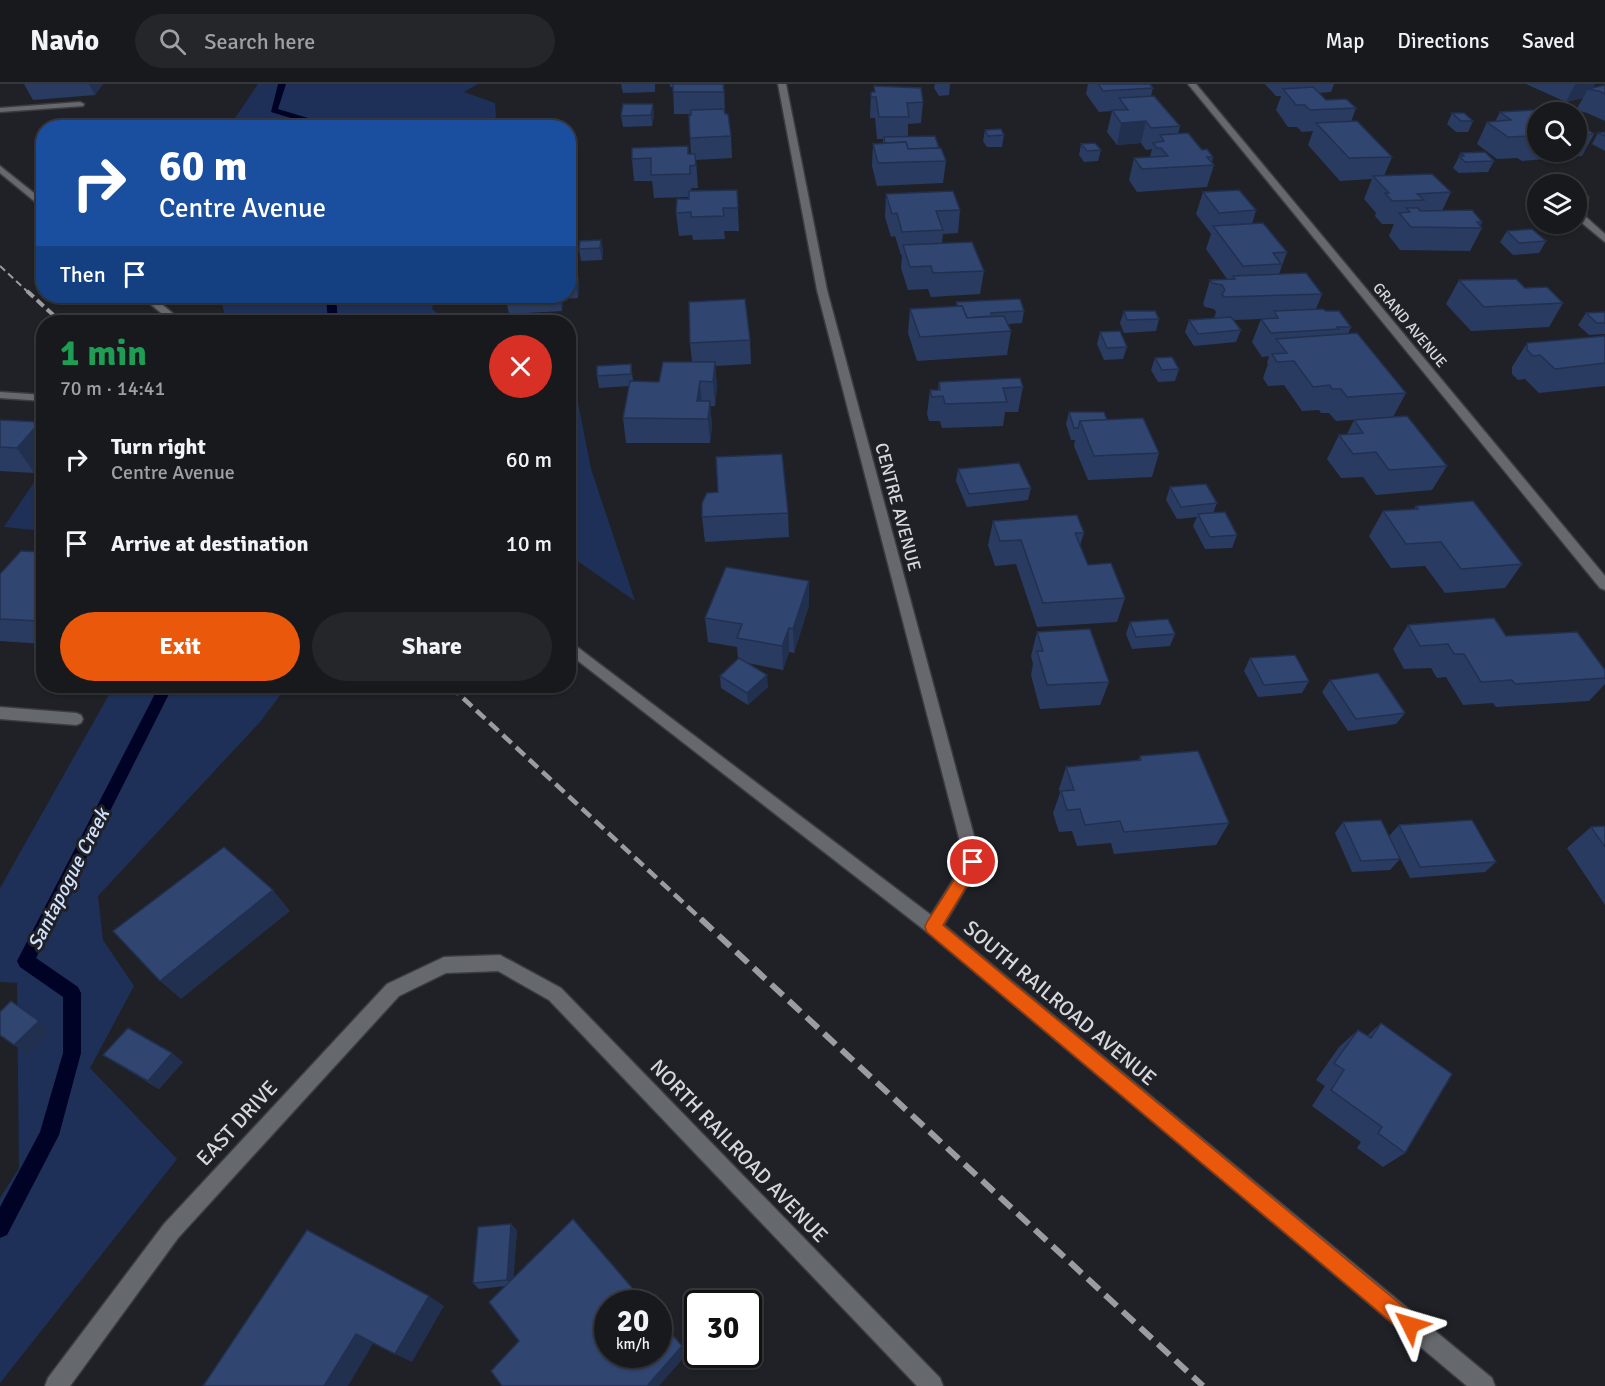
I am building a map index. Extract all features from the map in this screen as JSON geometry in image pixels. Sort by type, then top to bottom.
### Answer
[{"type":"street","name":"CENTRE AVENUE","points":[[782,84],[822,290],[973,862],[933,927]]},
{"type":"street","name":"GRAND AVENUE","points":[[1192,84],[1605,585]]},
{"type":"street","points":[[0,110],[80,104]]},
{"type":"street","points":[[0,169],[36,200]]},
{"type":"street","points":[[1587,223],[1605,239]]},
{"type":"street","points":[[155,303],[170,315]]},
{"type":"street","points":[[0,395],[36,397]]},
{"type":"street","name":"SOUTH RAILROAD AVENUE","points":[[576,651],[933,927],[1484,1386]]},
{"type":"street","points":[[0,713],[76,719]]},
{"type":"street","name":"EAST DRIVE","points":[[56,1386],[171,1231],[393,990],[444,965],[500,963]]},
{"type":"street","name":"NORTH RAILROAD AVENUE","points":[[500,963],[555,994],[932,1386]]},
{"type":"shaded area","points":[[258,84],[478,84],[464,92],[495,103],[496,117],[492,120],[234,120]]},
{"type":"shaded area","points":[[222,303],[434,303],[432,309],[440,315],[225,315]]},
{"type":"shaded area","points":[[576,392],[591,469],[635,601],[576,560]]},
{"type":"shaded area","points":[[36,479],[36,530],[4,527]]},
{"type":"shaded area","points":[[110,693],[282,693],[260,722],[98,896],[103,940],[134,986],[90,1068],[177,1159],[0,1383],[0,1198],[19,1168],[17,983],[0,982],[0,888]]},
{"type":"building","points":[[673,84],[723,84],[724,92],[673,92]]},
{"type":"building","points":[[1098,84],[1150,84],[1153,88],[1103,91]]},
{"type":"building","points":[[1605,85],[1605,94],[1588,89]]},
{"type":"building","points":[[874,86],[921,88],[923,102],[907,103],[909,117],[879,117],[876,97],[871,97],[871,92],[875,92]]},
{"type":"building","points":[[1313,87],[1326,100],[1346,99],[1356,108],[1310,110],[1305,105],[1296,105],[1283,89]]},
{"type":"building","points":[[1154,96],[1180,126],[1151,128],[1146,121],[1121,123],[1112,110],[1128,110],[1119,98]]},
{"type":"building","points":[[623,104],[653,104],[651,115],[621,116]]},
{"type":"building","points":[[724,109],[725,114],[728,114],[731,136],[690,138],[689,115],[691,115],[691,110]]},
{"type":"building","points":[[1527,110],[1527,136],[1508,137],[1487,122],[1511,120],[1500,112]]},
{"type":"building","points":[[1452,113],[1464,113],[1473,121],[1461,121]]},
{"type":"building","points":[[1357,121],[1392,157],[1349,158],[1316,123]]},
{"type":"building","points":[[1001,129],[1004,135],[988,136],[985,130]]},
{"type":"building","points":[[1188,133],[1202,150],[1207,149],[1213,157],[1207,157],[1214,165],[1142,169],[1134,158],[1168,156],[1153,143],[1164,141],[1160,135]]},
{"type":"building","points":[[935,136],[939,148],[908,149],[906,142],[885,143],[884,137]]},
{"type":"building","points":[[906,142],[908,149],[941,148],[946,161],[878,163],[873,144]]},
{"type":"building","points":[[1095,143],[1101,150],[1087,151],[1081,144]]},
{"type":"building","points":[[688,146],[688,154],[695,154],[696,165],[690,166],[690,174],[651,175],[651,158],[632,159],[632,148]]},
{"type":"building","points":[[1485,152],[1494,161],[1465,162],[1459,156],[1464,156],[1461,153]]},
{"type":"building","points":[[1432,174],[1451,192],[1417,194],[1424,200],[1392,201],[1385,193],[1389,193],[1373,176]]},
{"type":"building","points":[[737,190],[738,208],[723,208],[724,216],[691,217],[691,212],[676,213],[677,199],[689,199],[689,191]]},
{"type":"building","points":[[1239,190],[1256,210],[1219,213],[1203,192]]},
{"type":"building","points":[[953,191],[960,210],[936,211],[943,230],[902,232],[897,213],[892,214],[886,194]]},
{"type":"building","points":[[1406,208],[1418,208],[1420,211],[1472,210],[1482,222],[1477,222],[1482,228],[1411,227],[1399,213],[1410,212]]},
{"type":"building","points":[[1263,223],[1287,252],[1273,253],[1281,264],[1243,266],[1213,226]]},
{"type":"building","points":[[1527,229],[1527,234],[1538,234],[1546,241],[1519,243],[1507,231]]},
{"type":"building","points":[[601,240],[600,248],[579,249],[580,241]]},
{"type":"building","points":[[972,242],[984,271],[933,273],[931,266],[910,267],[903,245]]},
{"type":"building","points":[[1306,273],[1322,294],[1224,297],[1222,294],[1225,290],[1222,285],[1212,283],[1210,280],[1235,279],[1233,276]]},
{"type":"building","points":[[1516,279],[1525,288],[1547,287],[1563,303],[1484,307],[1459,280]]},
{"type":"building","points":[[745,299],[750,340],[690,343],[689,302]]},
{"type":"building","points":[[1020,299],[1024,311],[991,313],[992,316],[967,318],[962,306],[958,306],[956,302]]},
{"type":"building","points":[[962,306],[967,318],[1004,316],[1011,331],[920,337],[910,309]]},
{"type":"building","points":[[1323,309],[1339,311],[1351,327],[1271,333],[1261,319],[1278,318],[1274,311]]},
{"type":"building","points":[[1124,311],[1155,311],[1159,319],[1127,320]]},
{"type":"building","points":[[1605,312],[1605,323],[1597,323],[1586,313]]},
{"type":"building","points":[[1231,317],[1241,330],[1198,334],[1189,320]]},
{"type":"building","points":[[1120,331],[1127,347],[1107,348],[1100,332]]},
{"type":"building","points":[[1357,333],[1406,393],[1347,397],[1341,389],[1332,389],[1330,385],[1313,387],[1294,361],[1277,362],[1272,354],[1287,353],[1276,339]]},
{"type":"building","points":[[1605,336],[1605,363],[1555,369],[1540,355],[1533,356],[1527,350],[1527,343]]},
{"type":"building","points":[[1172,357],[1179,369],[1162,370],[1155,358]]},
{"type":"building","points":[[663,362],[715,362],[713,382],[700,381],[697,401],[710,401],[708,419],[623,418],[630,381],[659,382]]},
{"type":"building","points":[[631,364],[631,374],[597,376],[597,366]]},
{"type":"building","points":[[1020,378],[1023,387],[1003,388],[1007,402],[945,404],[943,396],[932,397],[930,390],[940,390],[939,382]]},
{"type":"building","points":[[1069,412],[1104,412],[1107,420],[1080,421],[1078,428],[1074,428]]},
{"type":"building","points":[[1407,416],[1447,466],[1389,470],[1376,452],[1353,454],[1339,435],[1363,433],[1354,420]]},
{"type":"building","points":[[1143,418],[1159,453],[1094,456],[1080,421]]},
{"type":"building","points":[[0,420],[36,422],[36,427],[17,448],[0,447]]},
{"type":"building","points":[[782,454],[788,513],[702,517],[702,503],[707,493],[718,492],[716,457]]},
{"type":"building","points":[[1019,463],[1031,488],[969,494],[958,469]]},
{"type":"building","points":[[1206,484],[1217,503],[1181,507],[1170,487]]},
{"type":"building","points":[[1473,501],[1522,564],[1461,569],[1441,542],[1406,544],[1383,511],[1418,509],[1416,506]]},
{"type":"building","points":[[1225,512],[1237,535],[1210,537],[1198,514]]},
{"type":"building","points":[[1077,515],[1084,533],[1075,533],[1088,565],[1111,563],[1125,598],[1043,603],[1021,540],[1000,541],[993,521]]},
{"type":"building","points":[[21,551],[36,552],[36,621],[0,619],[0,574]]},
{"type":"building","points":[[726,567],[809,581],[793,629],[789,628],[782,646],[737,638],[742,624],[705,618]]},
{"type":"building","points":[[1494,618],[1506,636],[1577,632],[1605,670],[1605,678],[1515,684],[1512,680],[1481,682],[1464,654],[1454,654],[1448,644],[1420,646],[1408,625]]},
{"type":"building","points":[[1168,619],[1175,634],[1136,637],[1130,622]]},
{"type":"building","points":[[1090,629],[1109,682],[1047,685],[1037,651],[1043,651],[1037,632]]},
{"type":"building","points":[[1295,655],[1309,681],[1264,685],[1250,658]]},
{"type":"building","points":[[739,658],[767,675],[747,693],[720,676]]},
{"type":"building","points":[[1378,673],[1405,713],[1356,719],[1330,680]]},
{"type":"building","points":[[1198,751],[1229,823],[1124,832],[1120,821],[1085,825],[1080,809],[1067,810],[1061,791],[1074,790],[1066,767],[1141,760],[1140,756]]},
{"type":"building","points":[[1381,820],[1400,859],[1361,861],[1343,822]]},
{"type":"building","points":[[1472,820],[1496,862],[1420,867],[1399,825]]},
{"type":"building","points":[[1605,826],[1605,847],[1591,827]]},
{"type":"building","points":[[224,847],[273,890],[160,981],[113,931]]},
{"type":"building","points":[[11,1001],[39,1021],[14,1045],[0,1035],[0,1012]]},
{"type":"building","points":[[1381,1023],[1452,1074],[1405,1153],[1378,1133],[1382,1127],[1331,1090],[1344,1070],[1334,1063],[1358,1030],[1371,1038]]},
{"type":"building","points":[[128,1028],[172,1053],[148,1081],[103,1055]]},
{"type":"building","points":[[573,1219],[634,1290],[594,1290],[594,1368],[663,1368],[647,1386],[502,1386],[491,1371],[519,1341],[489,1302]]},
{"type":"building","points":[[511,1224],[507,1280],[473,1283],[478,1227]]},
{"type":"building","points":[[307,1230],[429,1296],[395,1354],[356,1334],[324,1386],[203,1386]]},
{"type":"building","points":[[672,1334],[682,1346],[672,1357]]},
{"type":"waterway","name":"Santapogue Creek","points":[[282,84],[274,110],[306,120]]},
{"type":"waterway","name":"Santapogue Creek","points":[[332,303],[332,315]]},
{"type":"waterway","name":"Santapogue Creek","points":[[0,1228],[49,1135],[72,1053],[72,993],[26,961],[162,693]]},
{"type":"railway","points":[[0,266],[29,293]]},
{"type":"railway","points":[[27,291],[36,299]]},
{"type":"railway","points":[[40,303],[53,315]]},
{"type":"railway","points":[[458,693],[703,921]]},
{"type":"railway","points":[[701,919],[1203,1386]]},
{"type":"route","points":[[973,862],[933,927],[1410,1325]]}]
